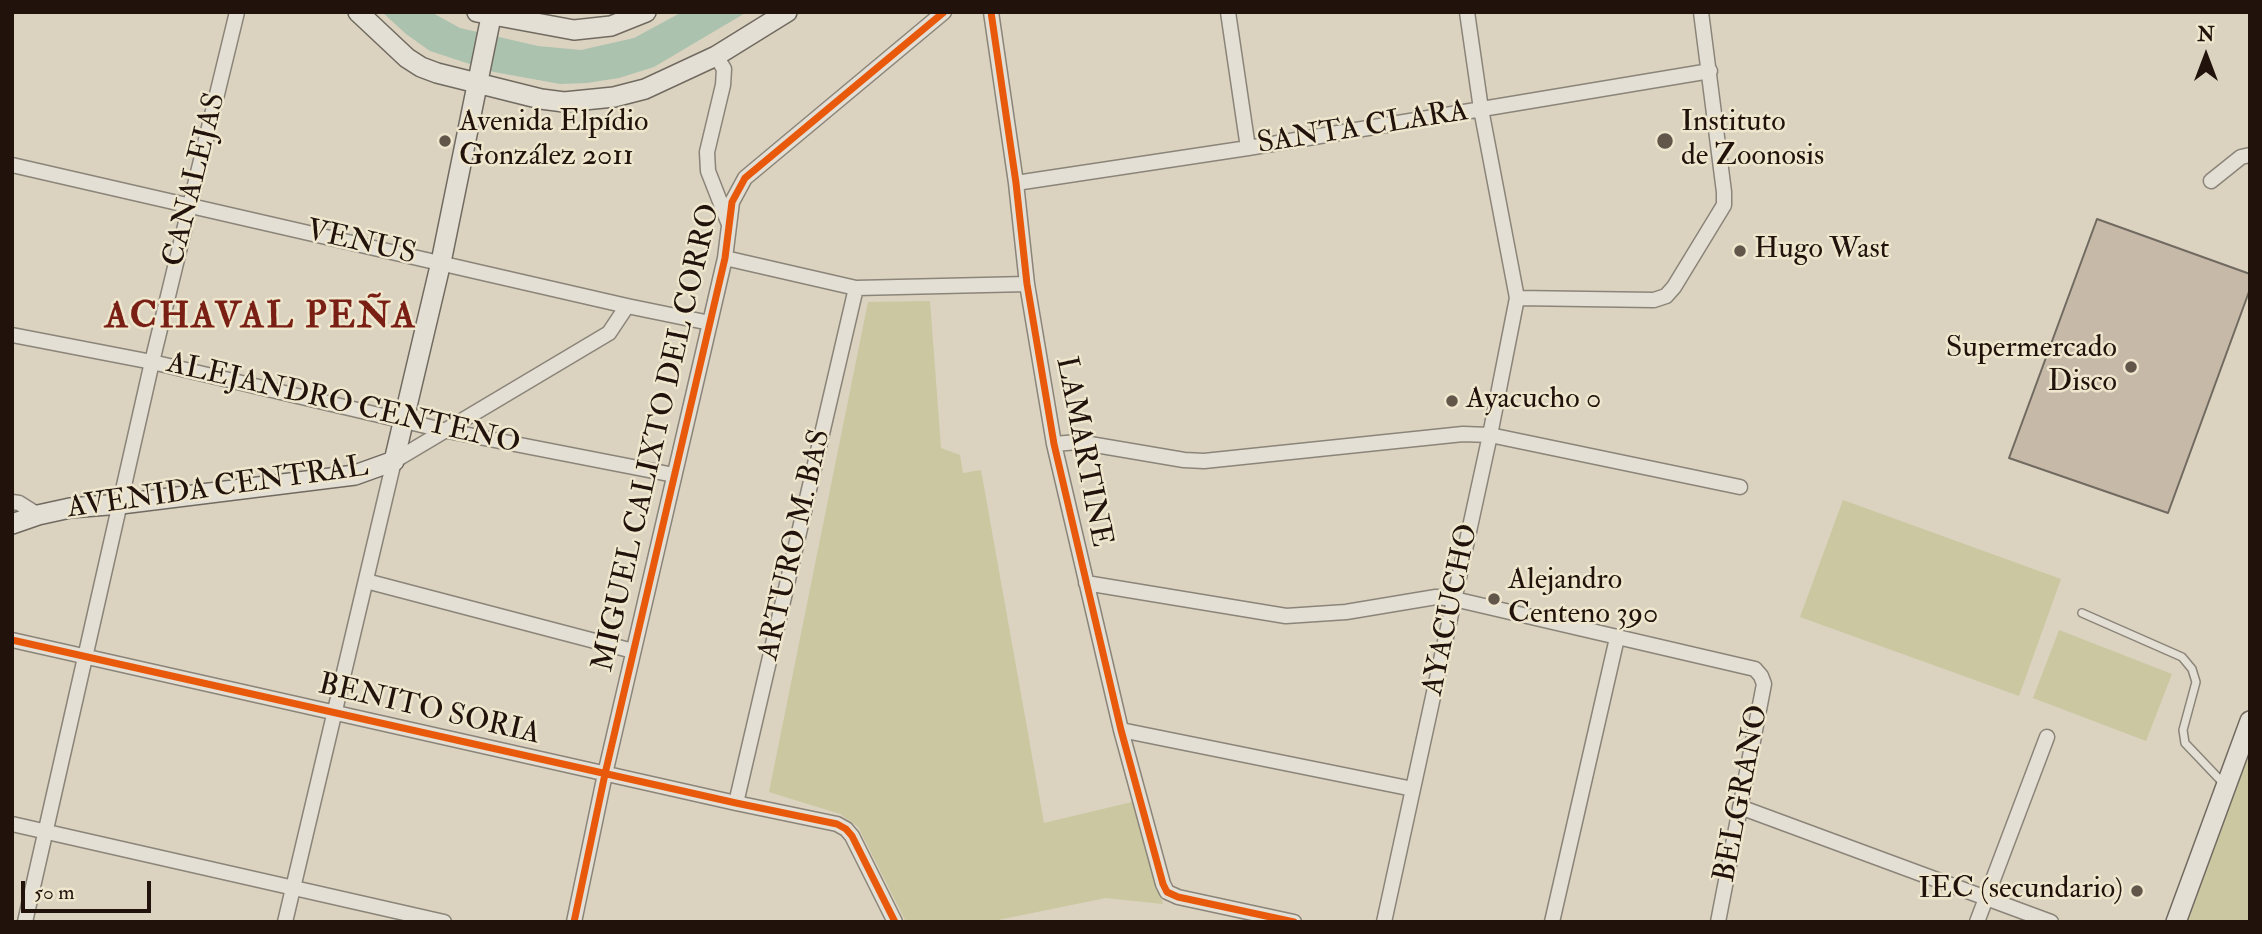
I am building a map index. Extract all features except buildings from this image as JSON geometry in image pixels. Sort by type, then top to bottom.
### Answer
[{"type":"main road","points":[[358,12],[407,58],[437,73],[478,78],[541,99],[564,102],[587,101],[645,89],[716,56],[788,12]]},
{"type":"main road","points":[[394,461],[441,262],[478,78],[487,17],[583,30],[611,26],[646,12]]},
{"type":"main road","name":"AVENIDA CENTRAL","points":[[12,524],[70,508],[355,475],[394,461]]},
{"type":"main road","points":[[2176,922],[2250,721]]},
{"type":"street","name":"CANALEJAS","points":[[25,922],[152,362],[237,12]]},
{"type":"street","name":"MIGUEL CALIXTO DEL CORRO","points":[[574,922],[725,258],[732,202],[745,178],[944,12]]},
{"type":"street","name":"LAMARTINE","points":[[991,12],[1016,183],[1027,284],[1054,443],[1121,730],[1167,892],[1228,915]]},
{"type":"street","points":[[1228,12],[1248,148]]},
{"type":"street","points":[[1467,12],[1481,109],[1517,298],[1654,300],[1666,296],[1674,287],[1724,205],[1701,12]]},
{"type":"street","name":"MIGUEL CALIXTO DEL CORRO","points":[[716,56],[724,69],[723,85],[707,152],[708,171],[728,223]]},
{"type":"street","name":"SANTA CLARA","points":[[1016,183],[1248,148],[1710,71]]},
{"type":"street","points":[[2211,181],[2241,157],[2250,155]]},
{"type":"street","name":"VENUS","points":[[12,165],[710,323]]},
{"type":"street","points":[[725,258],[856,288],[1027,284]]},
{"type":"street","name":"ARTURO M. BAS","points":[[736,803],[856,288]]},
{"type":"street","name":"AYACUCHO","points":[[1384,922],[1490,435],[1517,298]]},
{"type":"street","name":"AVENIDA CENTRAL","points":[[394,461],[609,333],[627,306]]},
{"type":"street","name":"ALEJANDRO CENTENO","points":[[12,335],[152,362],[443,430],[674,475]]},
{"type":"street","points":[[1054,443],[1078,442],[1184,460],[1205,461],[1463,434],[1490,435],[1740,487]]},
{"type":"street","points":[[285,922],[394,461]]},
{"type":"street","points":[[12,502],[19,503],[38,515]]},
{"type":"street","points":[[366,580],[634,651]]},
{"type":"street","points":[[1086,583],[1286,616],[1346,612],[1436,597],[1617,638],[1552,922]]},
{"type":"street","name":"BELGRANO","points":[[1617,638],[1755,669],[1764,684],[1718,922]]},
{"type":"street","name":"BENITO SORIA","points":[[12,640],[837,824],[852,836],[895,922]]},
{"type":"street","points":[[1121,730],[1413,789]]},
{"type":"street","points":[[1977,922],[2047,737]]},
{"type":"street","points":[[1740,807],[2051,922]]},
{"type":"street","points":[[12,824],[444,922]]},
{"type":"street","points":[[1228,915],[1294,922]]},
{"type":"lane","points":[[2082,613],[2182,657],[2192,669],[2196,682],[2183,730],[2185,743],[2226,785]]},
{"type":"shaded area","points":[[382,12],[431,12],[460,28],[538,46],[581,50],[634,38],[682,12],[747,12],[654,67],[619,78],[560,84],[494,72],[430,51]]},
{"type":"shaded area","points":[[930,301],[941,448],[960,455],[963,473],[981,470],[1044,823],[1136,801],[1163,904],[1106,898],[988,922],[906,922],[858,827],[840,814],[769,792],[868,302]]},
{"type":"shaded area","points":[[1843,500],[2061,579],[2019,696],[1800,617]]},
{"type":"shaded area","points":[[2059,630],[2172,674],[2146,741],[2033,698]]},
{"type":"shaded area","points":[[2250,721],[2250,922],[2176,922]]},
{"type":"cycle path","points":[[574,922],[605,774],[725,258],[732,202],[745,178],[944,12]]},
{"type":"cycle path","points":[[991,12],[1016,183],[1027,284],[1054,444],[1121,730],[1163,884],[1167,892],[1178,897],[1294,922]]},
{"type":"cycle path","points":[[12,640],[837,824],[852,836],[895,922]]},
{"type":"place","name":"Avenida Elpídio González 2011","points":[[445,141]]},
{"type":"place","name":"Instituto de Zoonosis","points":[[1665,141]]},
{"type":"place","name":"Hugo Wast","points":[[1740,251]]},
{"type":"place","name":"Supermercado Disco","points":[[2131,367]]},
{"type":"place","name":"Ayacucho 0","points":[[1452,401]]},
{"type":"place","name":"Alejandro Centeno 390","points":[[1494,599]]},
{"type":"place","name":"IEC (secundario)","points":[[2137,891]]},
{"type":"district","name":"ACHAVAL PEÑA","points":[[261,319]]}]
